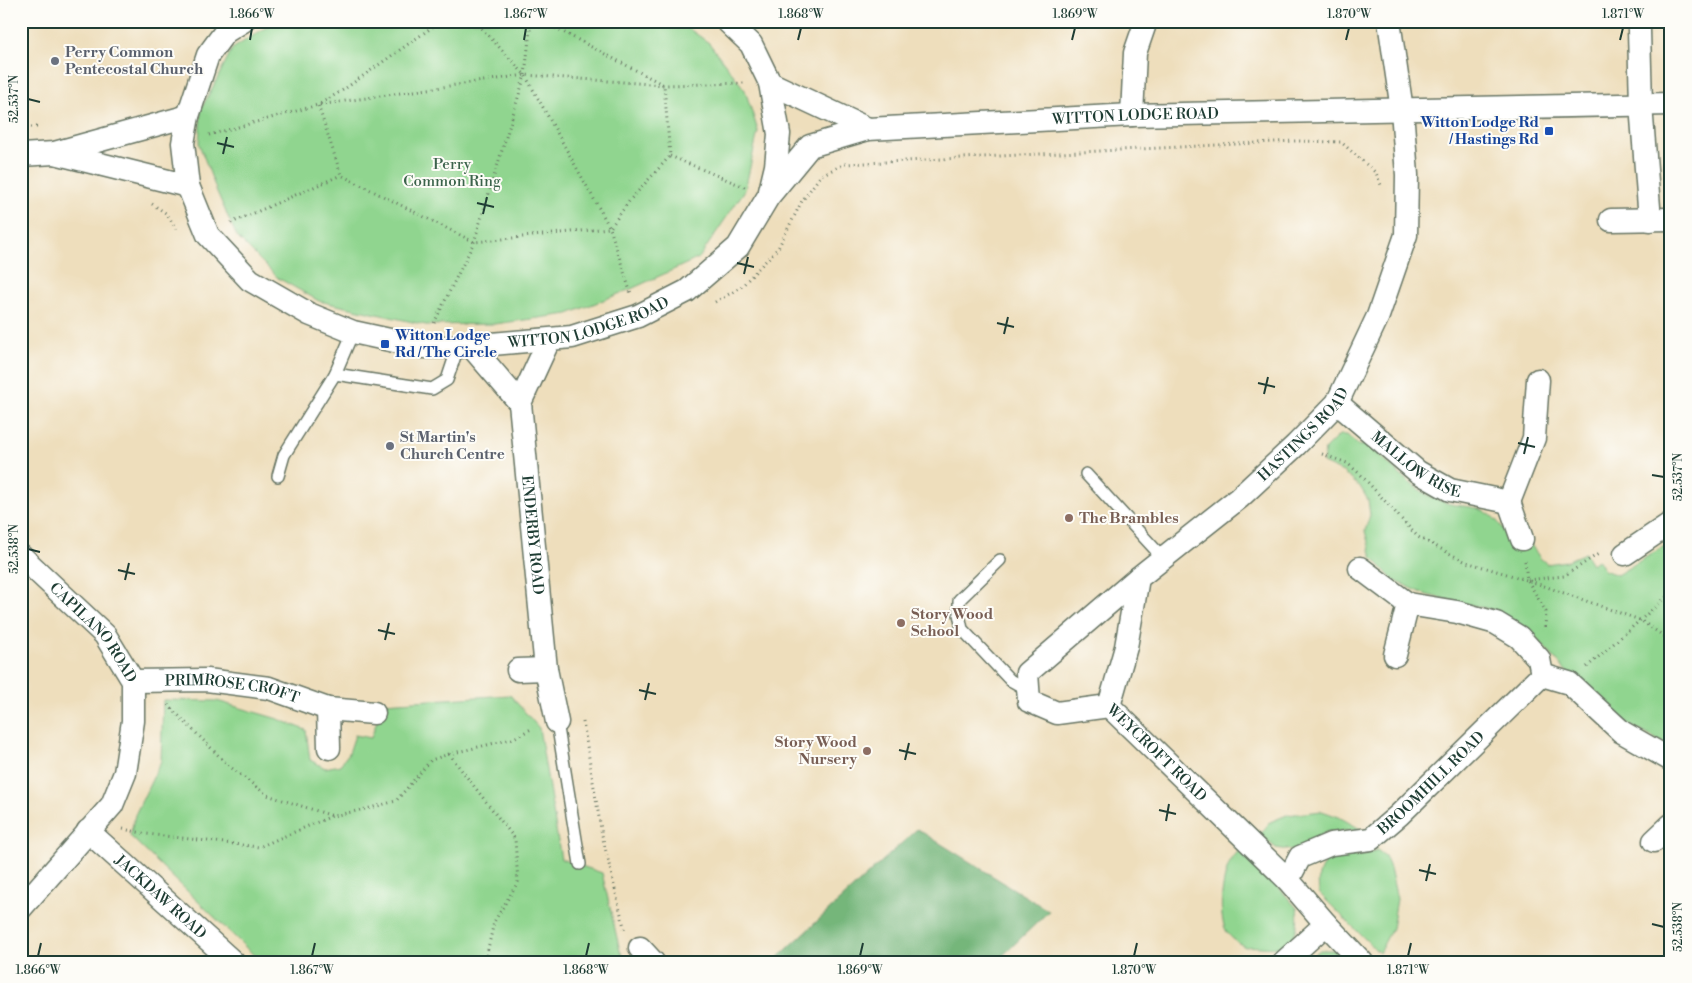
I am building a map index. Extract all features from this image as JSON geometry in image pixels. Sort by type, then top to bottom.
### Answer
[{"type":"street","name":"WITTON LODGE ROAD","points":[[243,21],[225,32],[208,55],[188,116],[183,142],[188,186],[208,235],[250,280],[309,314],[353,332],[422,347],[464,347],[572,338],[638,316],[687,291],[738,247],[768,197],[810,146],[868,129],[1132,115],[1671,104]]},
{"type":"street","name":"WITTON LODGE ROAD","points":[[727,21],[751,44],[770,83],[779,134],[776,166],[768,197]]},
{"type":"street","points":[[1132,115],[1135,52],[1146,21]]},
{"type":"street","points":[[1390,21],[1402,110]]},
{"type":"street","points":[[1611,220],[1660,219],[1641,105],[1639,24]]},
{"type":"street","name":"WITTON LODGE ROAD","points":[[770,83],[868,129]]},
{"type":"street","name":"HASTINGS ROAD","points":[[1138,578],[1239,498],[1296,445],[1337,402],[1378,316],[1406,235],[1407,175],[1402,110]]},
{"type":"street","points":[[21,155],[54,153],[188,116]]},
{"type":"street","points":[[54,153],[188,186]]},
{"type":"street","points":[[464,347],[520,403],[549,340]]},
{"type":"street","points":[[1522,539],[1508,502],[1534,438],[1538,380]]},
{"type":"street","name":"MALLOW RISE","points":[[1337,402],[1418,472],[1450,490],[1508,502]]},
{"type":"street","name":"ENDERBY ROAD","points":[[520,403],[546,669],[557,722]]},
{"type":"street","points":[[1624,554],[1671,523]]},
{"type":"street","name":"CAPILANO ROAD","points":[[21,556],[105,636],[133,681],[133,721],[125,773],[112,805],[21,908]]},
{"type":"street","points":[[1360,568],[1408,604],[1457,612],[1496,624],[1519,637],[1539,659],[1542,676],[1569,683],[1622,732],[1671,760]]},
{"type":"street","points":[[1028,690],[1026,672],[1138,578]]},
{"type":"street","points":[[1109,706],[1126,647],[1138,578]]},
{"type":"street","points":[[1395,656],[1408,604]]},
{"type":"street","points":[[518,670],[546,669]]},
{"type":"street","name":"BROOMHILL ROAD","points":[[1288,880],[1300,857],[1331,844],[1371,839],[1400,815],[1542,676]]},
{"type":"street","name":"PRIMROSE CROFT","points":[[133,681],[207,680],[269,688],[328,709],[374,713]]},
{"type":"street","name":"WEYCROFT ROAD","points":[[1028,690],[1029,700],[1057,713],[1109,706],[1288,880],[1362,962]]},
{"type":"street","points":[[328,709],[328,748]]},
{"type":"street","points":[[1654,841],[1671,825]]},
{"type":"street","name":"JACKDAW ROAD","points":[[92,827],[233,962]]},
{"type":"street","points":[[1284,962],[1326,924]]},
{"type":"lane","points":[[278,476],[284,455],[335,374],[353,332]]},
{"type":"lane","points":[[335,374],[432,389],[447,380],[464,347]]},
{"type":"lane","points":[[1086,474],[1163,558]]},
{"type":"lane","points":[[1000,560],[959,600],[962,628],[1010,680],[1028,690]]},
{"type":"lane","name":"ENDERBY ROAD","points":[[557,722],[580,864]]},
{"type":"path","points":[[318,105],[343,90],[441,21]]},
{"type":"path","points":[[475,21],[525,75],[610,228],[638,316]]},
{"type":"path","points":[[422,347],[474,242],[525,75],[531,21]]},
{"type":"path","points":[[542,21],[664,85]]},
{"type":"path","points":[[183,142],[318,105],[525,75],[664,85],[770,83]]},
{"type":"path","points":[[318,105],[340,175],[474,242],[610,228],[630,200],[670,156],[664,85]]},
{"type":"path","points":[[21,127],[49,127]]},
{"type":"path","points":[[709,305],[740,288],[778,248],[802,201],[821,175],[845,164],[1296,141],[1341,142],[1376,173],[1382,188]]},
{"type":"path","points":[[670,156],[768,197]]},
{"type":"path","points":[[131,172],[130,189],[167,214],[180,235]]},
{"type":"path","points":[[208,235],[226,225],[340,175]]},
{"type":"path","points":[[1296,445],[1347,463],[1361,475],[1418,537],[1466,562],[1528,580],[1640,620],[1671,641]]},
{"type":"path","points":[[1522,539],[1528,580]]},
{"type":"path","points":[[1528,580],[1564,576],[1604,550],[1624,554]]},
{"type":"path","points":[[1569,683],[1671,593]]},
{"type":"path","points":[[557,722],[582,719],[602,835],[624,929],[646,955]]},
{"type":"path","points":[[449,754],[516,840],[518,882],[494,922],[485,962]]},
{"type":"path","points":[[92,827],[259,847],[333,816]]},
{"type":"green space","name":"Perry Common Ring","points":[[276,21],[678,21],[709,43],[745,90],[758,131],[745,190],[699,258],[631,289],[568,314],[495,324],[426,325],[319,301],[278,278],[237,237],[199,144],[201,109],[232,49]]},
{"type":"green space","points":[[1339,435],[1347,435],[1359,446],[1368,444],[1403,478],[1433,498],[1449,504],[1477,508],[1489,514],[1498,522],[1511,541],[1516,545],[1529,542],[1540,558],[1547,564],[1566,561],[1585,553],[1592,564],[1597,560],[1604,570],[1617,575],[1671,542],[1671,747],[1629,725],[1566,671],[1537,639],[1520,624],[1498,611],[1427,595],[1393,580],[1372,557],[1365,531],[1370,515],[1368,500],[1361,488],[1343,472],[1323,463],[1325,449]]},
{"type":"green space","points":[[510,695],[539,728],[561,859],[602,873],[620,951],[627,962],[261,962],[130,836],[135,815],[161,761],[163,700],[217,701],[278,719],[306,730],[310,760],[325,768],[340,765],[349,753],[355,735],[371,738],[383,703]]},
{"type":"green space","points":[[1322,811],[1339,817],[1362,830],[1326,832],[1296,851],[1276,848],[1260,835],[1270,822],[1287,815]]},
{"type":"green space","points":[[917,829],[1049,911],[996,962],[773,962]]},
{"type":"green space","points":[[1242,846],[1297,908],[1296,930],[1287,944],[1273,948],[1245,947],[1235,941],[1227,932],[1221,907],[1223,887],[1230,862]]},
{"type":"green space","points":[[1377,850],[1385,856],[1390,868],[1397,899],[1392,928],[1379,953],[1319,893],[1318,882],[1321,869],[1330,856],[1344,853],[1360,856]]},
{"type":"green space","points":[[1320,950],[1335,950],[1353,962],[1305,962]]},
{"type":"place","name":"Perry Common Pentecostal Church","points":[[55,61]]},
{"type":"place","name":"Witton Lodge Rd / Hastings Rd","points":[[1549,131]]},
{"type":"place","name":"Witton Lodge Rd / The Circle","points":[[385,344]]},
{"type":"place","name":"St Martin's Church Centre","points":[[390,446]]},
{"type":"place","name":"The Brambles","points":[[1069,518]]},
{"type":"place","name":"Story Wood School","points":[[901,623]]},
{"type":"place","name":"Story Wood Nursery","points":[[867,751]]}]
